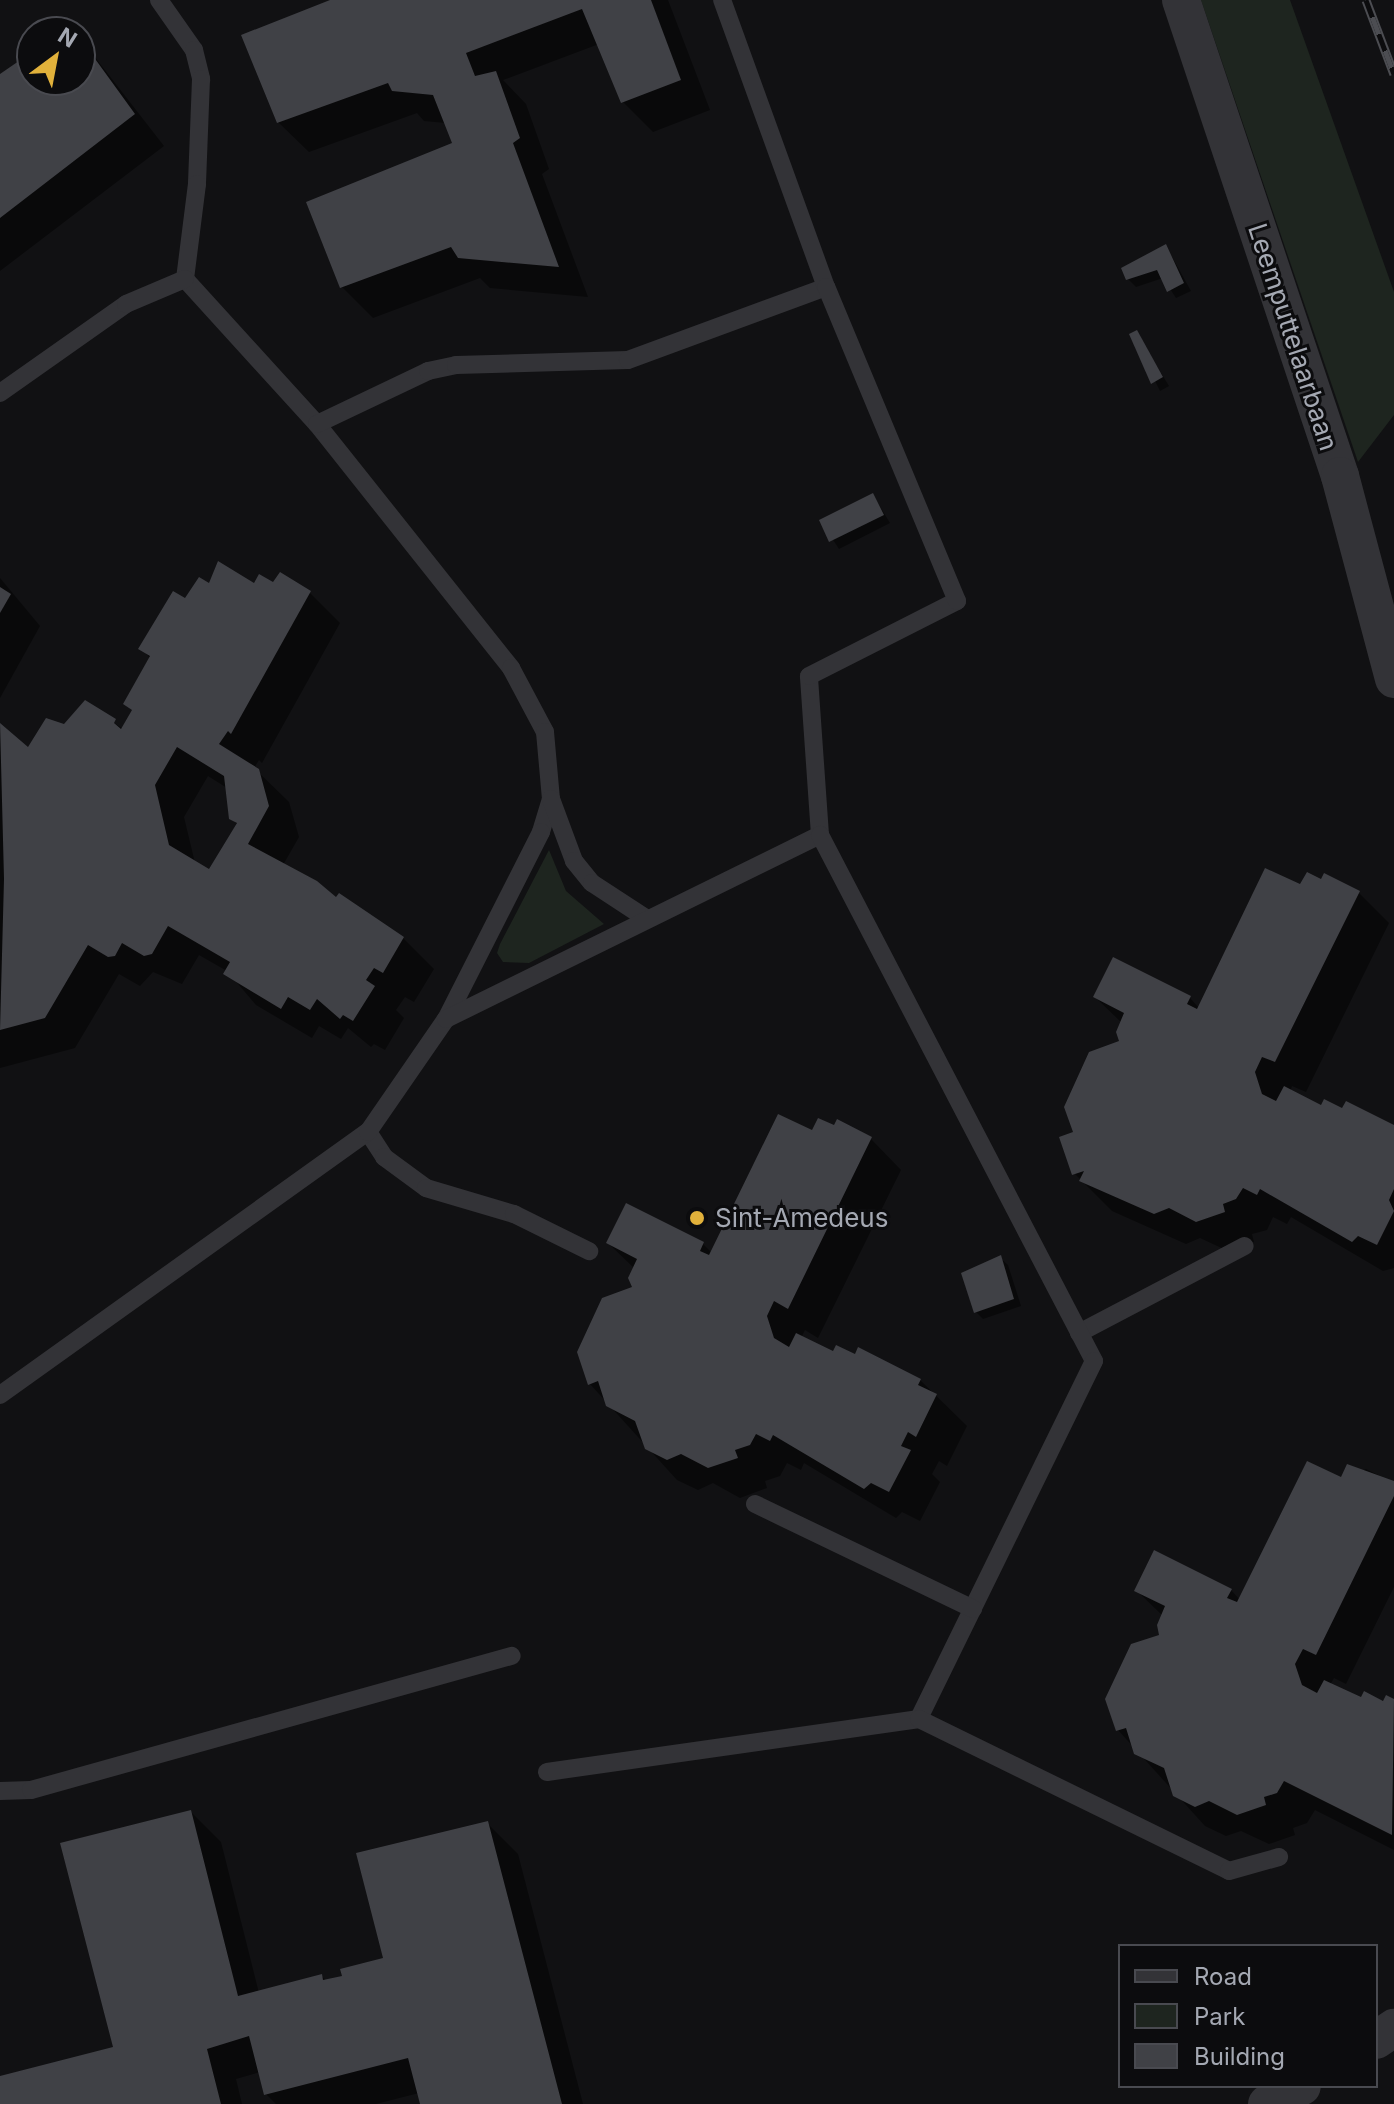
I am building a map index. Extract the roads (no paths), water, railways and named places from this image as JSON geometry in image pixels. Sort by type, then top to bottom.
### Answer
[{"type":"street","name":"Leemputtelaarbaan","points":[[1181,0],[1340,476],[1394,679]]},
{"type":"street","points":[[1267,2104],[1298,2088]]},
{"type":"lane","points":[[159,0],[194,50],[201,79],[197,184],[185,279],[317,424],[524,688],[545,732],[551,799],[574,861],[592,883],[647,919]]},
{"type":"lane","points":[[722,0],[826,287],[957,601],[809,676],[820,835],[1094,1361],[919,1719]]},
{"type":"lane","points":[[0,393],[126,304],[185,279]]},
{"type":"lane","points":[[317,424],[428,371],[456,365],[628,360],[826,287]]},
{"type":"lane","points":[[0,1395],[368,1132],[446,1019],[541,832],[551,799]]},
{"type":"lane","points":[[446,1019],[820,835]]},
{"type":"lane","points":[[368,1132],[384,1157],[426,1188],[514,1214],[589,1251]]},
{"type":"lane","points":[[1079,1333],[1245,1246]]},
{"type":"lane","points":[[755,1504],[973,1609]]},
{"type":"lane","points":[[0,1791],[31,1790],[512,1656]]},
{"type":"lane","points":[[547,1772],[919,1719],[1229,1871],[1279,1857]]},
{"type":"railway","points":[[1366,0],[1394,74]]},
{"type":"place","name":"Sint-Amedeus","points":[[697,1218]]}]
